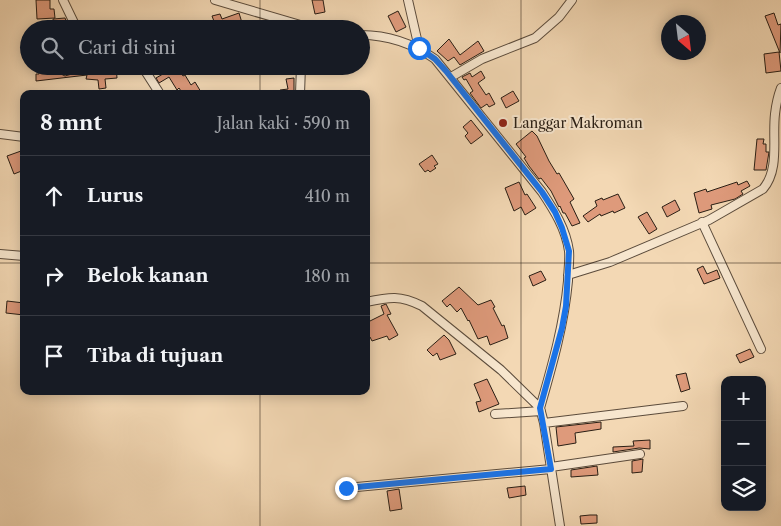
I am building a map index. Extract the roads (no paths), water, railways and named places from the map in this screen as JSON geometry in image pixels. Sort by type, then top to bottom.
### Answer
[{"type":"street","points":[[63,0],[73,20]]},
{"type":"street","points":[[215,0],[279,20]]},
{"type":"street","points":[[408,0],[419,48]]},
{"type":"street","points":[[451,77],[482,59],[535,38],[560,17],[572,0]]},
{"type":"street","points":[[370,35],[400,40],[419,48],[435,59],[542,192],[555,212],[562,228],[569,251],[566,306],[541,409],[560,526]]},
{"type":"street","points":[[148,75],[157,90]]},
{"type":"street","points":[[300,90],[301,75]]},
{"type":"street","points":[[568,275],[610,262],[702,222],[763,189],[769,183],[773,168],[775,115],[781,88]]},
{"type":"street","points":[[0,134],[20,136]]},
{"type":"street","points":[[702,222],[761,349]]},
{"type":"street","points":[[0,254],[20,256]]},
{"type":"street","points":[[370,302],[398,298],[408,299],[422,306],[501,370],[541,409]]},
{"type":"street","points":[[544,423],[684,406]]},
{"type":"street","points":[[495,414],[541,409]]},
{"type":"street","points":[[346,488],[551,468],[640,454]]},
{"type":"place","name":"Langgar Makroman","points":[[503,123]]}]
